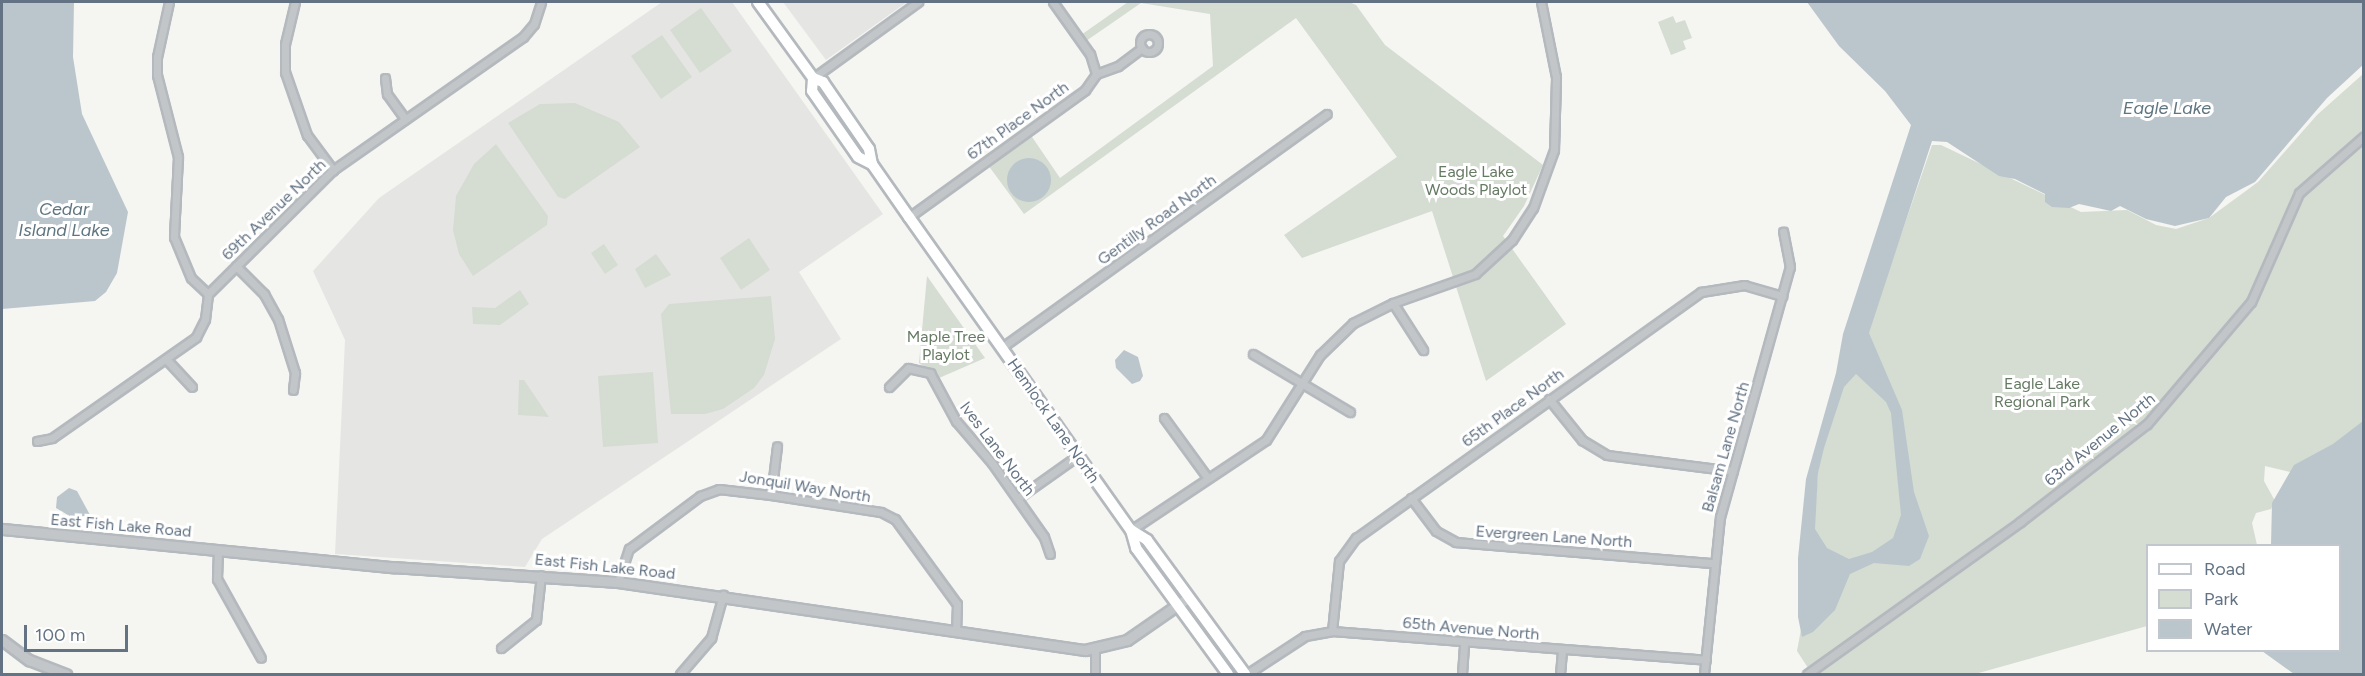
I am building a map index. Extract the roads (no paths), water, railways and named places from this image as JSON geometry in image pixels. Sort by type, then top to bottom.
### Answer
[{"type":"main road","name":"Hemlock Lane North","points":[[758,2],[813,78],[812,91],[858,158],[872,164],[1131,531],[1136,548],[1228,675]]},
{"type":"main road","name":"Hemlock Lane North","points":[[1131,531],[1147,540],[1246,675]]},
{"type":"street","points":[[37,441],[52,438],[166,359],[199,333],[208,294],[191,278],[174,237],[178,157],[157,75],[159,47],[169,2]]},
{"type":"street","points":[[295,2],[285,44],[285,72],[307,135],[333,170]]},
{"type":"street","name":"69th Avenue North","points":[[208,294],[333,170],[523,37],[534,24],[541,2]]},
{"type":"street","points":[[813,78],[918,2]]},
{"type":"street","points":[[1053,2],[1090,54],[1096,74]]},
{"type":"street","points":[[1131,531],[1207,477],[1266,440],[1301,383],[1335,338],[1353,323],[1393,303],[1448,285],[1485,267],[1512,240],[1533,208],[1550,170],[1556,129],[1554,56],[1541,2]]},
{"type":"street","name":"67th Place North","points":[[909,217],[1084,90],[1096,74],[1118,66],[1142,48]]},
{"type":"street","points":[[385,78],[387,94],[405,119]]},
{"type":"street","name":"Gentilly Road North","points":[[1001,348],[1327,114]]},
{"type":"street","name":"63rd Avenue North","points":[[1807,675],[2053,497],[2147,424],[2251,302],[2276,237],[2299,193],[2364,136]]},
{"type":"street","name":"Balsam Lane North","points":[[1704,675],[1713,562],[1720,517],[1790,267],[1784,232]]},
{"type":"street","points":[[236,266],[264,294],[278,319],[295,373],[293,390]]},
{"type":"street","name":"65th Place North","points":[[1332,632],[1337,571],[1342,552],[1411,498],[1701,292],[1744,285],[1782,296]]},
{"type":"street","points":[[1393,303],[1423,350]]},
{"type":"street","points":[[1253,354],[1350,412]]},
{"type":"street","points":[[166,359],[192,387]]},
{"type":"street","name":"Ives Lane North","points":[[889,387],[908,368],[930,373],[956,421],[1018,498],[1044,537],[1050,554]]},
{"type":"street","points":[[1549,399],[1582,440],[1606,455],[1733,471]]},
{"type":"street","points":[[1164,418],[1207,477]]},
{"type":"street","points":[[771,495],[777,446]]},
{"type":"street","points":[[1018,498],[1077,456]]},
{"type":"street","name":"Jonquil Way North","points":[[618,582],[628,549],[700,496],[719,489],[771,495],[881,512],[895,519],[957,604],[956,632]]},
{"type":"street","name":"Evergreen Lane North","points":[[1411,498],[1436,531],[1456,542],[1713,562]]},
{"type":"street","name":"East Fish Lake Road","points":[[2,529],[393,567],[541,575],[618,582],[956,632],[1095,649],[1133,637],[1189,597]]},
{"type":"street","points":[[218,550],[218,579],[261,658]]},
{"type":"street","points":[[501,648],[536,620],[541,575]]},
{"type":"street","points":[[680,675],[711,638],[723,596]]},
{"type":"street","name":"65th Avenue North","points":[[1246,675],[1305,636],[1332,632],[1706,660]]},
{"type":"street","points":[[2,640],[36,663],[66,675]]},
{"type":"street","points":[[1462,675],[1464,642]]},
{"type":"street","points":[[1095,649],[1095,675]]},
{"type":"street","points":[[1560,675],[1562,650]]},
{"type":"water","name":"Cedar Island Lake","points":[[2,2],[74,2],[73,57],[82,114],[128,212],[117,273],[106,292],[95,301],[2,309]]},
{"type":"water","name":"Eagle Lake","points":[[1807,2],[2363,2],[2364,64],[2327,98],[2255,182],[2226,197],[2209,218],[2175,226],[2146,219],[2120,206],[2111,211],[2079,204],[2069,208],[2052,207],[2045,202],[2045,194],[2015,179],[1999,176],[1947,142],[1932,141],[1869,333],[1902,410],[1914,492],[1929,536],[1920,559],[1909,566],[1874,563],[1850,574],[1835,610],[1813,632],[1802,637],[1798,617],[1798,558],[1806,479],[1836,373],[1843,334],[1911,125],[1885,91],[1839,46]],"holes":[[[1856,374],[1886,402],[1891,413],[1901,515],[1893,538],[1872,552],[1849,559],[1827,548],[1815,529],[1818,473],[1844,387]]]},
{"type":"water","points":[[1029,158],[1037,159],[1045,164],[1050,172],[1050,188],[1045,196],[1037,201],[1029,202],[1021,201],[1013,196],[1008,188],[1007,180],[1008,172],[1013,164],[1021,159]]},
{"type":"water","points":[[1124,350],[1138,357],[1143,376],[1140,381],[1132,384],[1116,368],[1115,360]]},
{"type":"water","points":[[2363,421],[2363,674],[2294,674],[2263,652],[2341,652],[2341,544],[2271,544],[2272,503],[2294,465],[2333,444]]},
{"type":"water","points":[[69,488],[77,491],[90,515],[73,518],[56,508],[57,497]]},
{"type":"park label","name":"Eagle Lake Woods Playlot","points":[[1476,181]]},
{"type":"park label","name":"Maple Tree Playlot","points":[[946,346]]},
{"type":"park label","name":"Eagle Lake Regional Park","points":[[2042,393]]}]
